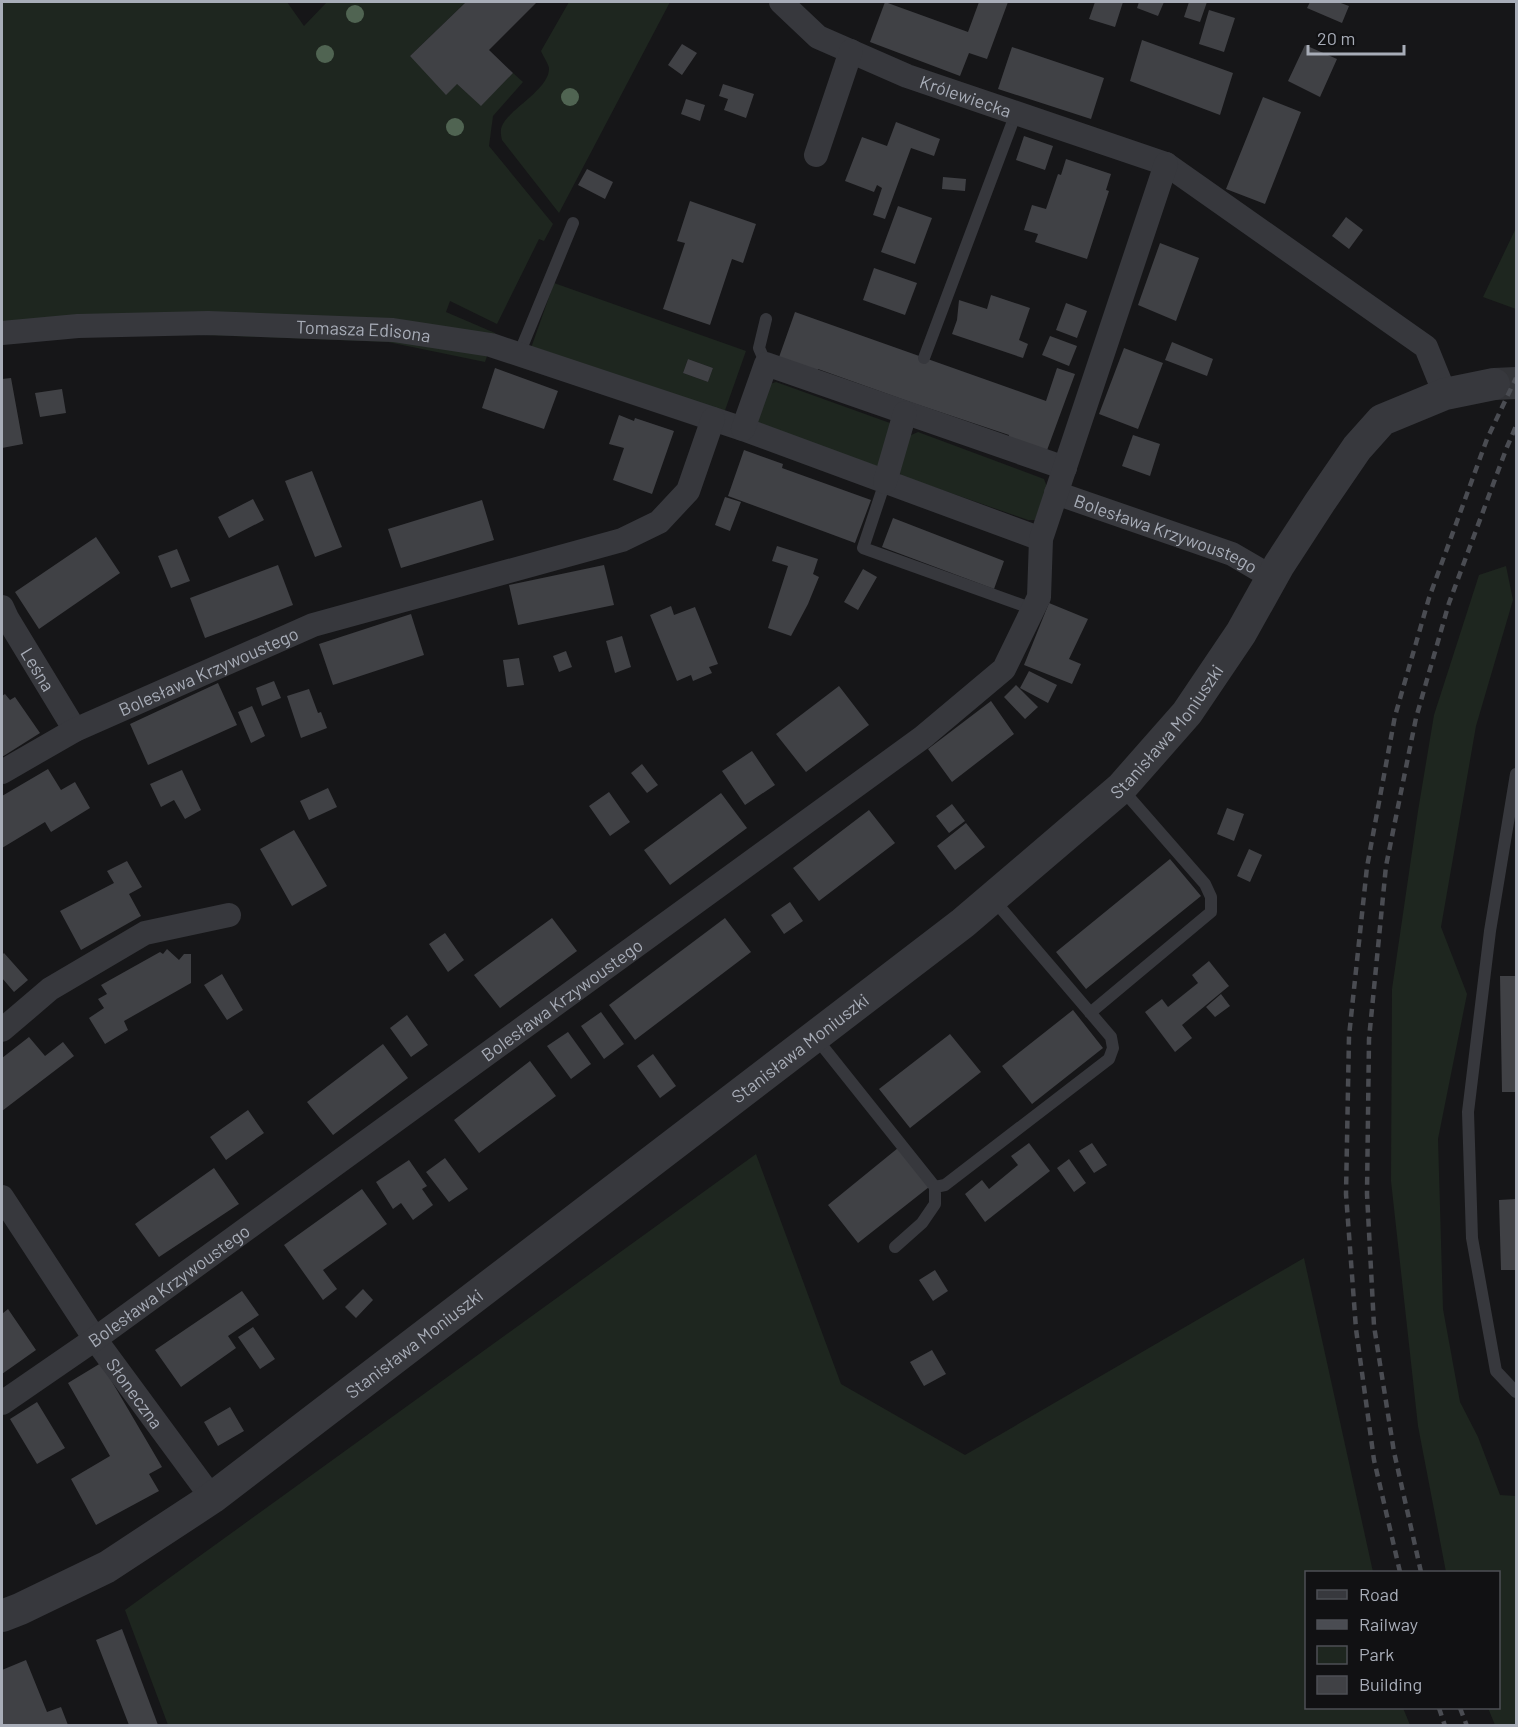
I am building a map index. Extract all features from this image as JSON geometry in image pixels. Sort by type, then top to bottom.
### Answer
[{"type":"street","name":"Królewiecka","points":[[781,2],[818,37],[907,76],[1166,164],[1426,348],[1445,394]]},
{"type":"street","points":[[816,155],[851,51]]},
{"type":"street","points":[[1065,468],[1166,164]]},
{"type":"street","name":"Tomasza Edisona","points":[[2,333],[78,326],[208,323],[393,330],[491,345],[713,419]]},
{"type":"street","points":[[743,429],[766,364]]},
{"type":"street","name":"Bolesława Krzywoustego","points":[[2,1403],[95,1339],[923,737],[1004,669],[1039,597],[1041,539],[1065,468],[907,407],[766,364]]},
{"type":"street","name":"Stanisława Moniuszki","points":[[2,1616],[107,1567],[212,1498],[963,923],[1121,788],[1187,713],[1241,633],[1338,475],[1357,448],[1382,420],[1445,394],[1494,384]]},
{"type":"street","points":[[885,482],[907,407]]},
{"type":"street","points":[[713,419],[1041,539]]},
{"type":"street","name":"Bolesława Krzywoustego","points":[[2,772],[75,730],[313,625],[622,540],[659,522],[688,491],[713,419]]},
{"type":"street","name":"Bolesława Krzywoustego","points":[[1056,492],[1232,554],[1273,578]]},
{"type":"street","name":"Leśna","points":[[2,607],[6,618],[75,730]]},
{"type":"street","points":[[2,1030],[50,989],[145,933],[229,915]]},
{"type":"street","name":"Słoneczna","points":[[2,1197],[95,1339],[212,1498]]},
{"type":"lane","points":[[924,358],[1016,113]]},
{"type":"lane","points":[[519,354],[573,223]]},
{"type":"lane","points":[[766,320],[759,348],[766,364]]},
{"type":"lane","points":[[885,482],[863,548],[1033,609]]},
{"type":"lane","points":[[1516,774],[1490,931],[1468,1112],[1472,1238],[1496,1371],[1516,1392]]},
{"type":"lane","points":[[1090,1013],[1211,912],[1211,897],[1205,884],[1121,788]]},
{"type":"lane","points":[[935,1187],[945,1185],[1109,1059],[1113,1048],[1111,1037],[992,898]]},
{"type":"lane","points":[[815,1037],[935,1187],[935,1204],[922,1223],[895,1246]]},
{"type":"green space","points":[[2,2],[287,2],[304,26],[327,2],[466,2],[410,56],[457,84],[481,105],[513,73],[523,82],[493,116],[489,146],[553,224],[544,241],[539,239],[497,324],[450,301],[446,312],[495,333],[485,362],[388,342],[206,335],[77,336],[2,326]]},
{"type":"green space","points":[[569,2],[670,2],[559,213],[502,140],[501,131],[506,119],[543,84],[548,76],[548,64],[541,51]]},
{"type":"green space","points":[[1516,228],[1516,309],[1483,297]]},
{"type":"green space","points":[[554,283],[746,351],[723,416],[531,348]],"holes":[[[688,359],[713,368],[708,382],[683,373]]]},
{"type":"green space","points":[[776,382],[890,423],[879,467],[760,426],[755,421],[767,385]]},
{"type":"green space","points":[[918,432],[1044,479],[1047,487],[1035,520],[1028,520],[902,476],[898,471],[909,436]]},
{"type":"green space","points":[[1506,566],[1513,600],[1476,726],[1441,927],[1467,994],[1438,1139],[1443,1309],[1460,1402],[1478,1437],[1500,1495],[1516,1496],[1516,1726],[1495,1725],[1488,1709],[1500,1709],[1500,1571],[1446,1571],[1418,1426],[1391,1181],[1392,989],[1434,715],[1479,575]]},
{"type":"green space","points":[[756,1154],[841,1384],[965,1455],[1304,1258],[1373,1571],[1305,1571],[1305,1709],[1403,1709],[1410,1725],[168,1725],[125,1610]]},
{"type":"building","points":[[466,2],[537,2],[489,50],[513,73],[481,106],[457,84],[446,95],[410,56]]},
{"type":"building","points":[[885,2],[968,32],[979,2],[1008,2],[987,59],[969,53],[960,76],[870,42]]},
{"type":"building","points":[[1095,2],[1123,2],[1115,27],[1089,19]]},
{"type":"building","points":[[1139,2],[1164,2],[1158,16],[1137,8]]},
{"type":"building","points":[[1189,2],[1207,2],[1200,22],[1184,17]]},
{"type":"building","points":[[1310,2],[1338,2],[1349,6],[1342,23],[1307,8]]},
{"type":"building","points":[[1209,10],[1235,18],[1224,52],[1199,44]]},
{"type":"building","points":[[1142,40],[1233,73],[1220,115],[1130,81]]},
{"type":"building","points":[[682,44],[697,53],[682,75],[668,65]]},
{"type":"building","points":[[1305,45],[1337,59],[1320,97],[1288,81]]},
{"type":"building","points":[[1012,47],[1104,78],[1091,119],[998,89]]},
{"type":"building","points":[[723,84],[754,94],[746,118],[724,110],[728,99],[719,96]]},
{"type":"building","points":[[1263,97],[1301,112],[1265,204],[1226,189]]},
{"type":"building","points":[[686,99],[705,105],[700,121],[681,114]]},
{"type":"building","points":[[896,122],[940,139],[934,156],[911,148],[885,219],[873,215],[882,188],[877,185],[874,192],[845,181],[862,137],[887,146]]},
{"type":"building","points":[[1024,136],[1053,146],[1045,170],[1016,160]]},
{"type":"building","points":[[1066,159],[1111,174],[1106,190],[1109,191],[1087,259],[1035,242],[1038,234],[1024,230],[1032,205],[1046,209],[1058,174],[1061,175]]},
{"type":"building","points":[[587,169],[613,182],[605,199],[578,185]]},
{"type":"building","points":[[943,177],[966,179],[965,191],[942,189]]},
{"type":"building","points":[[690,201],[756,224],[743,263],[732,259],[710,325],[663,309],[685,243],[677,241]]},
{"type":"building","points":[[898,206],[932,218],[915,264],[881,252]]},
{"type":"building","points":[[1346,217],[1363,230],[1349,249],[1332,236]]},
{"type":"building","points":[[1160,243],[1199,258],[1176,321],[1138,305]]},
{"type":"building","points":[[874,268],[917,283],[905,315],[863,300]]},
{"type":"building","points":[[991,295],[1030,308],[1019,340],[1028,344],[1023,358],[952,334],[957,320],[959,300],[987,309]]},
{"type":"building","points":[[1066,303],[1087,311],[1077,338],[1056,330]]},
{"type":"building","points":[[795,312],[1046,401],[1057,368],[1075,374],[1046,453],[1008,440],[1009,435],[818,369],[817,373],[778,360]]},
{"type":"building","points":[[1050,336],[1077,346],[1069,366],[1042,355]]},
{"type":"building","points":[[1172,342],[1213,359],[1207,376],[1165,360]]},
{"type":"building","points":[[1124,348],[1163,363],[1138,429],[1099,414]]},
{"type":"building","points":[[688,359],[713,368],[708,382],[683,373]]},
{"type":"building","points":[[495,368],[558,391],[544,429],[482,408]]},
{"type":"building","points":[[11,378],[23,444],[2,448],[2,379]]},
{"type":"building","points":[[62,389],[66,413],[40,417],[35,393]]},
{"type":"building","points":[[619,415],[674,431],[652,494],[613,480],[624,448],[609,444]]},
{"type":"building","points":[[1133,435],[1160,444],[1150,476],[1122,466]]},
{"type":"building","points":[[744,450],[783,464],[782,468],[871,500],[855,543],[728,496]]},
{"type":"building","points":[[312,471],[342,547],[315,557],[285,481]]},
{"type":"building","points":[[725,497],[741,502],[730,531],[715,525]]},
{"type":"building","points":[[253,499],[264,520],[229,538],[218,517]]},
{"type":"building","points":[[482,500],[494,540],[401,568],[388,529]]},
{"type":"building","points":[[893,518],[1004,561],[994,589],[882,547]]},
{"type":"building","points":[[96,537],[120,573],[39,629],[15,592]]},
{"type":"building","points":[[777,546],[818,559],[813,574],[819,577],[791,636],[768,628],[788,566],[772,561]]},
{"type":"building","points":[[177,549],[190,581],[171,588],[158,556]]},
{"type":"building","points":[[278,565],[293,605],[205,638],[190,598]]},
{"type":"building","points":[[604,565],[614,605],[518,625],[509,585]]},
{"type":"building","points":[[863,569],[877,577],[858,610],[844,602]]},
{"type":"building","points":[[1049,603],[1088,619],[1069,659],[1081,664],[1072,684],[1024,665]]},
{"type":"building","points":[[671,606],[674,615],[695,607],[718,664],[709,667],[712,673],[693,681],[691,675],[677,681],[650,615]]},
{"type":"building","points":[[411,614],[424,655],[333,685],[319,644]]},
{"type":"building","points":[[622,636],[631,667],[615,673],[606,641]]},
{"type":"building","points":[[566,651],[572,667],[559,672],[553,656]]},
{"type":"building","points":[[519,658],[524,685],[507,687],[503,660]]},
{"type":"building","points":[[1029,671],[1057,685],[1048,703],[1020,688]]},
{"type":"building","points":[[274,681],[281,698],[262,706],[256,688]]},
{"type":"building","points":[[218,683],[237,725],[148,765],[130,724]]},
{"type":"building","points":[[1016,685],[1038,707],[1025,719],[1004,697]]},
{"type":"building","points":[[839,686],[869,725],[806,772],[776,734]]},
{"type":"building","points":[[309,689],[318,713],[321,712],[327,728],[301,738],[287,696]]},
{"type":"building","points":[[5,694],[10,700],[15,697],[40,733],[2,757],[2,696]]},
{"type":"building","points":[[991,701],[1014,734],[952,782],[928,749]]},
{"type":"building","points":[[252,706],[265,736],[251,743],[238,712]]},
{"type":"building","points":[[752,751],[775,785],[745,805],[722,771]]},
{"type":"building","points":[[642,764],[658,785],[647,793],[631,773]]},
{"type":"building","points":[[48,769],[61,790],[75,782],[90,808],[51,832],[45,822],[2,848],[2,796]]},
{"type":"building","points":[[182,770],[201,810],[185,819],[174,800],[161,807],[150,784]]},
{"type":"building","points":[[328,788],[337,807],[309,820],[300,801]]},
{"type":"building","points":[[609,792],[630,822],[610,836],[589,806]]},
{"type":"building","points":[[721,793],[747,828],[670,885],[644,850]]},
{"type":"building","points":[[952,804],[965,821],[949,833],[936,816]]},
{"type":"building","points":[[1227,808],[1244,814],[1234,841],[1217,834]]},
{"type":"building","points":[[869,810],[895,843],[819,901],[793,868]]},
{"type":"building","points":[[966,823],[985,847],[955,870],[937,846]]},
{"type":"building","points":[[294,830],[327,886],[292,906],[260,849]]},
{"type":"building","points":[[1249,849],[1262,855],[1250,882],[1237,876]]},
{"type":"building","points":[[1170,859],[1201,896],[1086,989],[1056,952]]},
{"type":"building","points":[[127,861],[142,887],[129,894],[141,916],[81,950],[60,911],[114,883],[107,871]]},
{"type":"building","points":[[790,902],[803,921],[784,934],[771,915]]},
{"type":"building","points":[[552,918],[577,951],[500,1008],[474,975]]},
{"type":"building","points":[[725,918],[751,952],[635,1040],[609,1005]]},
{"type":"building","points":[[445,933],[464,960],[448,972],[429,944]]},
{"type":"building","points":[[167,949],[179,960],[184,954],[191,954],[191,983],[124,1021],[128,1030],[105,1044],[89,1018],[104,1008],[98,999],[107,994],[101,985],[160,952],[163,954]]},
{"type":"building","points":[[4,953],[28,980],[14,992],[2,978],[2,955]]},
{"type":"building","points":[[1209,961],[1229,986],[1182,1025],[1192,1038],[1175,1052],[1145,1012],[1162,999],[1168,1007],[1198,983],[1192,975]]},
{"type":"building","points":[[222,974],[243,1010],[227,1020],[204,985]]},
{"type":"building","points":[[1500,976],[1516,976],[1516,1092],[1502,1092]]},
{"type":"building","points":[[1221,994],[1230,1006],[1215,1017],[1206,1007]]},
{"type":"building","points":[[1073,1010],[1103,1048],[1032,1104],[1002,1066]]},
{"type":"building","points":[[601,1012],[624,1044],[604,1059],[581,1026]]},
{"type":"building","points":[[407,1015],[428,1045],[411,1057],[390,1028]]},
{"type":"building","points":[[568,1032],[591,1064],[571,1079],[547,1046]]},
{"type":"building","points":[[950,1034],[981,1072],[910,1128],[879,1089]]},
{"type":"building","points":[[29,1037],[45,1056],[63,1042],[74,1056],[2,1111],[2,1058]]},
{"type":"building","points":[[383,1044],[408,1078],[333,1135],[307,1102]]},
{"type":"building","points":[[653,1054],[676,1086],[660,1098],[637,1066]]},
{"type":"building","points":[[530,1061],[556,1096],[479,1153],[454,1120]]},
{"type":"building","points":[[248,1110],[264,1133],[226,1160],[210,1137]]},
{"type":"building","points":[[1029,1143],[1050,1171],[985,1222],[965,1194],[982,1180],[989,1189],[1018,1165],[1011,1156]]},
{"type":"building","points":[[1092,1143],[1107,1165],[1094,1173],[1079,1151]]},
{"type":"building","points":[[898,1148],[929,1187],[858,1243],[828,1205]]},
{"type":"building","points":[[445,1158],[468,1189],[449,1202],[426,1172]]},
{"type":"building","points":[[1069,1159],[1086,1183],[1074,1192],[1057,1168]]},
{"type":"building","points":[[409,1160],[427,1186],[422,1189],[433,1205],[413,1220],[401,1203],[393,1209],[376,1182]]},
{"type":"building","points":[[214,1168],[239,1204],[159,1257],[135,1224]]},
{"type":"building","points":[[362,1189],[387,1224],[323,1270],[337,1289],[323,1300],[284,1245]]},
{"type":"building","points":[[1516,1199],[1516,1270],[1501,1270],[1499,1200]]},
{"type":"building","points":[[935,1270],[948,1291],[933,1301],[919,1280]]},
{"type":"building","points":[[363,1289],[373,1300],[356,1318],[345,1307]]},
{"type":"building","points":[[242,1291],[259,1315],[228,1336],[236,1348],[181,1387],[155,1350]]},
{"type":"building","points":[[8,1309],[36,1350],[2,1374],[2,1314]]},
{"type":"building","points":[[253,1327],[275,1359],[260,1369],[238,1337]]},
{"type":"building","points":[[932,1350],[946,1374],[924,1386],[910,1362]]},
{"type":"building","points":[[101,1363],[162,1467],[149,1474],[159,1491],[96,1525],[71,1479],[110,1456],[68,1383]]},
{"type":"building","points":[[37,1402],[65,1448],[37,1464],[10,1419]]},
{"type":"building","points":[[230,1407],[244,1431],[218,1446],[204,1422]]},
{"type":"building","points":[[122,1629],[158,1725],[129,1725],[96,1640]]},
{"type":"building","points":[[26,1660],[47,1712],[61,1707],[68,1725],[2,1725],[2,1670]]},
{"type":"tunnel","points":[[1494,384],[1516,383]]},
{"type":"railway","points":[[1400,1571],[1374,1460],[1356,1329],[1346,1194],[1349,1036],[1367,867],[1395,716],[1429,598],[1487,439],[1516,378]]},
{"type":"railway","points":[[1421,1571],[1394,1452],[1374,1326],[1367,1194],[1369,1039],[1386,866],[1416,718],[1449,603],[1516,426]]},
{"type":"railway","points":[[1439,1709],[1445,1726]]},
{"type":"railway","points":[[1460,1709],[1467,1726]]}]
